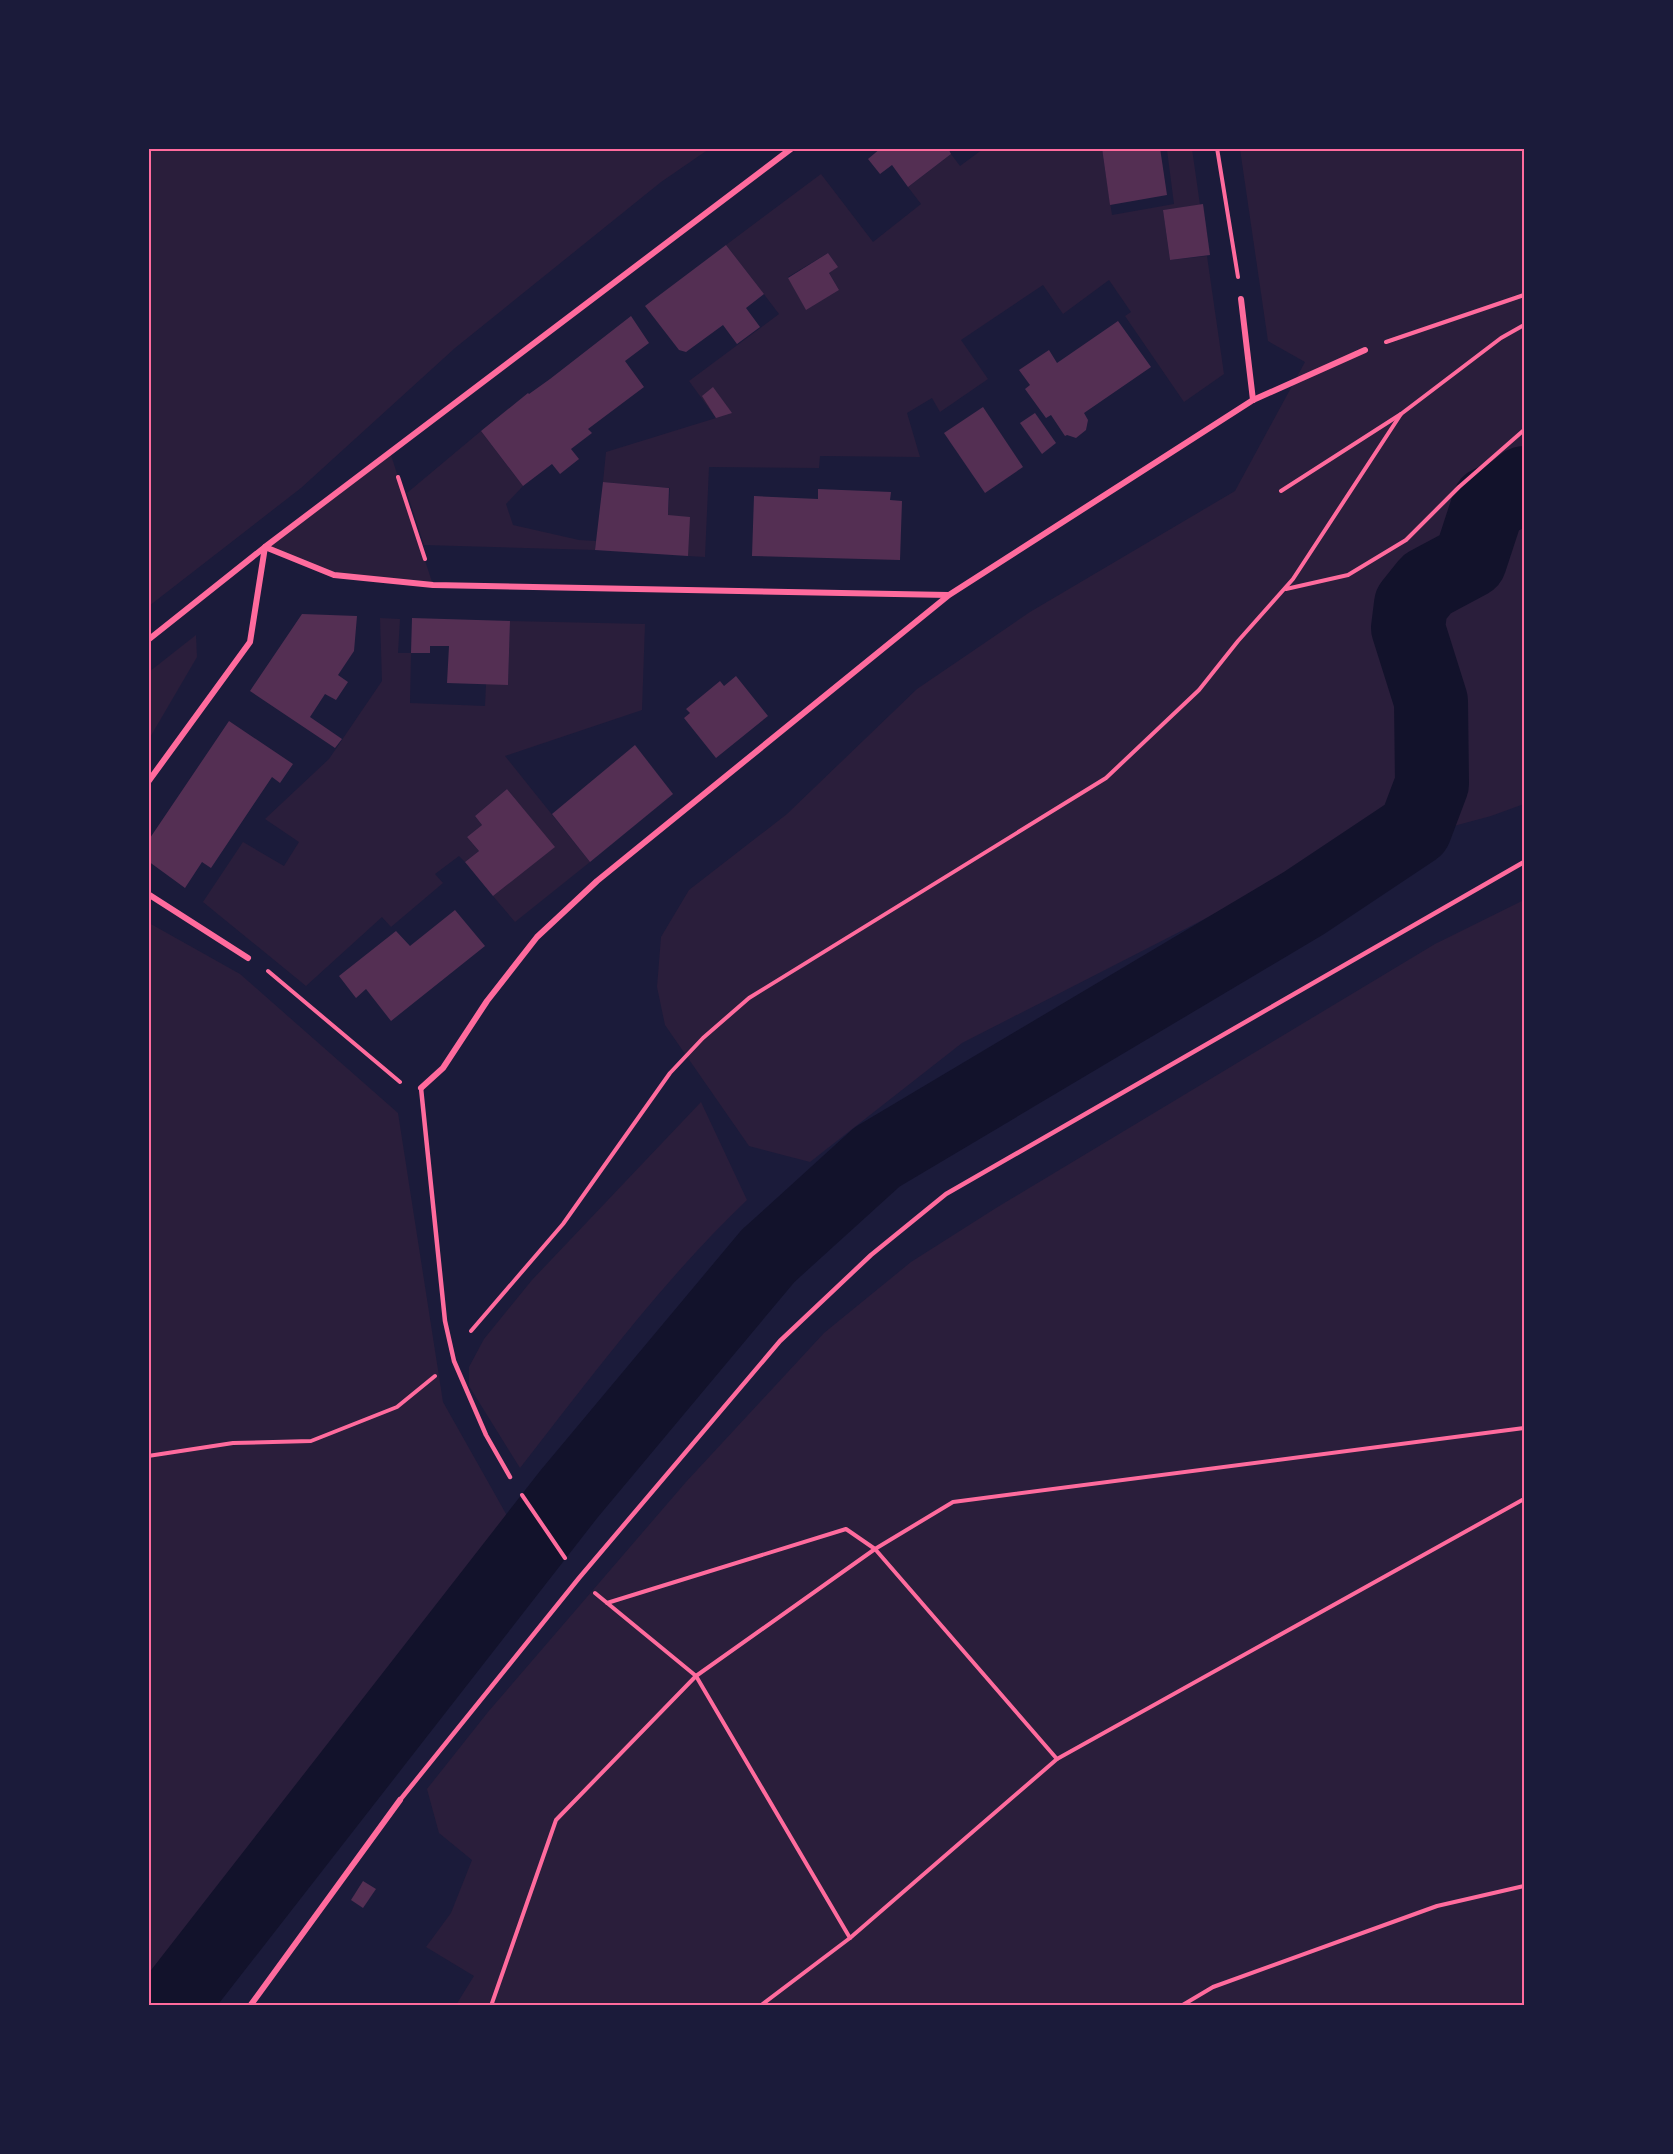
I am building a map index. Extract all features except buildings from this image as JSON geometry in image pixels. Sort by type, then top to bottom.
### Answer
[{"type":"street","points":[[148,640],[265,547],[792,148]]},
{"type":"street","points":[[1241,299],[1253,400]]},
{"type":"street","points":[[421,1088],[443,1068],[487,1001],[537,937],[597,881],[949,595],[1253,400],[1365,350]]},
{"type":"street","points":[[265,547],[334,575],[433,585],[949,595]]},
{"type":"street","points":[[148,783],[250,642],[265,547]]},
{"type":"street","points":[[148,894],[248,958]]},
{"type":"street","points":[[250,2006],[399,1800]]},
{"type":"lane","points":[[399,1800],[579,1578],[780,1341],[871,1255],[946,1194],[1524,862]]},
{"type":"lane","points":[[421,1088],[445,1321],[454,1361],[486,1435],[510,1477]]},
{"type":"path","points":[[1217,148],[1241,299]]},
{"type":"path","points":[[1365,350],[1524,295]]},
{"type":"path","points":[[1281,491],[1401,414],[1501,338],[1524,324]]},
{"type":"path","points":[[148,1456],[232,1443],[311,1441],[397,1407],[454,1361],[469,1332],[562,1224],[670,1073],[703,1038],[749,998],[1106,778],[1199,690],[1238,641],[1293,579],[1401,414]]},
{"type":"path","points":[[1284,590],[1348,575],[1406,540],[1459,487],[1524,430]]},
{"type":"path","points":[[404,495],[420,545]]},
{"type":"path","points":[[248,958],[274,974],[397,1081],[421,1088]]},
{"type":"path","points":[[491,2006],[556,1820],[696,1676],[875,1549],[953,1502],[1524,1428]]},
{"type":"path","points":[[510,1477],[579,1578],[606,1604],[696,1676],[850,1938]]},
{"type":"path","points":[[760,2006],[850,1938],[1057,1759],[1524,1499]]},
{"type":"path","points":[[606,1604],[846,1529],[875,1549],[1057,1759]]},
{"type":"path","points":[[1181,2006],[1213,1988],[1437,1906],[1524,1886]]},
{"type":"shaded area","points":[[149,148],[709,149],[661,182],[455,348],[301,488],[149,606]]},
{"type":"shaded area","points":[[983,149],[1102,149],[1112,215],[1174,204],[1167,150],[1192,149],[1200,205],[1163,210],[1170,260],[1207,256],[1224,374],[1184,402],[1125,316],[1131,312],[1109,280],[1063,314],[1043,285],[961,340],[988,379],[940,412],[932,398],[907,413],[920,457],[820,456],[819,468],[709,467],[705,557],[688,556],[668,515],[670,488],[603,482],[606,452],[716,418],[689,381],[779,314],[726,245],[821,174],[873,242],[921,204],[908,187],[951,154],[960,166]],"holes":[[[828,253],[837,267],[829,273],[839,290],[806,309],[788,277]]]},
{"type":"shaded area","points":[[1240,149],[1524,149],[1524,804],[1491,816],[1312,864],[962,1043],[810,1162],[749,1146],[665,1025],[657,987],[661,937],[689,890],[787,814],[917,689],[1030,612],[1235,491],[1305,362],[1268,341]]},
{"type":"shaded area","points":[[481,431],[523,486],[506,504],[513,525],[579,540],[596,541],[595,550],[424,545],[407,493]]},
{"type":"shaded area","points":[[390,452],[433,585],[334,575],[265,547]]},
{"type":"shaded area","points":[[380,618],[400,619],[398,653],[411,653],[410,703],[485,706],[486,684],[508,684],[510,621],[645,624],[642,710],[505,756],[590,862],[515,922],[493,896],[554,847],[507,789],[475,816],[482,825],[467,837],[479,851],[465,862],[459,856],[435,874],[443,883],[391,927],[382,917],[306,986],[203,902],[243,842],[284,866],[299,842],[265,819],[329,759],[382,681]]},
{"type":"shaded area","points":[[196,635],[197,657],[149,739],[149,672]]},
{"type":"shaded area","points":[[1524,900],[1524,2005],[456,2005],[474,1976],[426,1947],[451,1913],[472,1860],[439,1833],[427,1789],[488,1712],[686,1482],[824,1333],[911,1262],[996,1208],[1435,944]]},
{"type":"shaded area","points":[[149,923],[240,974],[398,1113],[443,1402],[510,1521],[149,1977]]},
{"type":"shaded area","points":[[701,1102],[747,1200],[657,1296],[520,1468],[469,1386],[469,1367],[484,1339],[532,1280]]},
{"type":"waterway","points":[[170,2006],[569,1494],[768,1256],[877,1157],[1304,903],[1415,829],[1432,784],[1431,701],[1408,628],[1411,604],[1427,584],[1470,561],[1489,503],[1512,493],[1524,483]]}]
